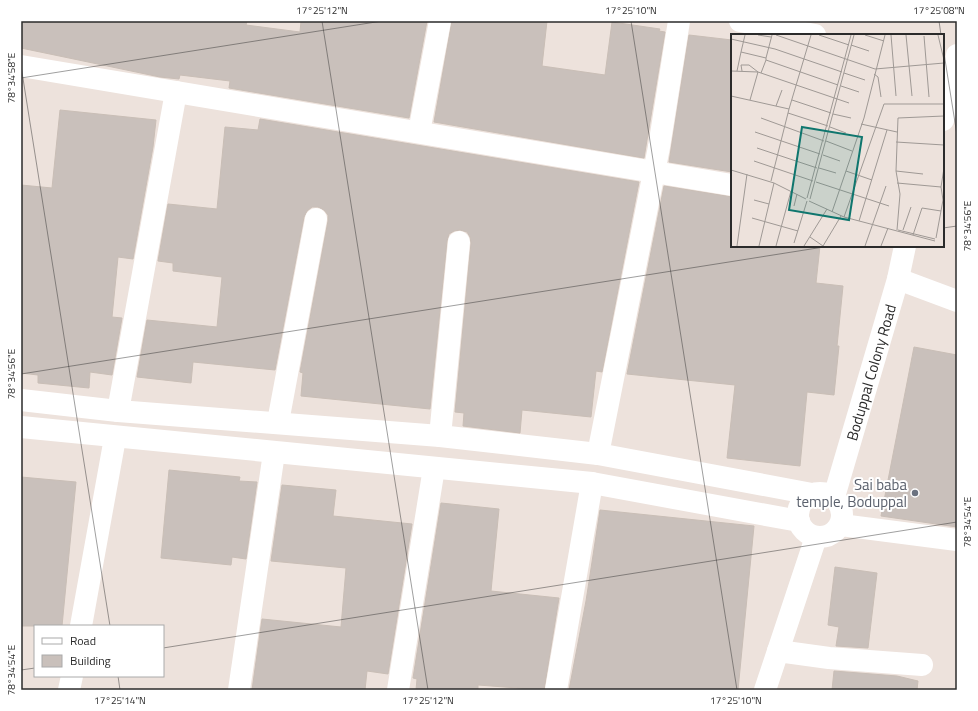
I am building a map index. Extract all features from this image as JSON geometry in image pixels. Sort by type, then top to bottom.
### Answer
[{"type":"street","points":[[419,132],[440,21]]},
{"type":"street","points":[[598,454],[654,172],[679,21]]},
{"type":"street","points":[[740,21],[810,34]]},
{"type":"street","points":[[944,118],[954,98],[952,58]]},
{"type":"street","points":[[21,66],[731,185]]},
{"type":"street","points":[[118,411],[176,92]]},
{"type":"street","points":[[278,422],[316,219]]},
{"type":"street","points":[[440,436],[459,242]]},
{"type":"street","name":"Boduppal Colony Road","points":[[834,497],[898,279],[905,247]]},
{"type":"street","points":[[898,279],[957,301]]},
{"type":"street","points":[[21,400],[118,411],[278,422],[440,436],[598,454],[812,494],[822,493],[834,497],[843,512],[840,525],[831,535],[816,537],[804,531],[799,521],[799,510],[801,503],[812,494]]},
{"type":"street","points":[[21,428],[592,483],[799,521]]},
{"type":"street","points":[[81,625],[115,438]]},
{"type":"street","points":[[239,690],[274,453]]},
{"type":"street","points":[[398,690],[434,468]]},
{"type":"street","points":[[556,690],[592,483]]},
{"type":"street","points":[[840,525],[957,540]]},
{"type":"street","points":[[765,690],[816,537]]},
{"type":"street","points":[[778,651],[829,658],[922,665]]},
{"type":"street","points":[[69,690],[72,677]]},
{"type":"building","points":[[21,21],[247,21],[246,25],[300,32],[301,21],[427,21],[409,118],[229,88],[230,81],[180,75],[179,79],[160,77],[21,48]]},
{"type":"building","points":[[452,21],[547,21],[542,66],[605,75],[612,22],[660,29],[659,31],[665,32],[644,158],[434,122]]},
{"type":"building","points":[[689,35],[731,40],[731,172],[669,162]]},
{"type":"building","points":[[60,110],[156,120],[153,147],[133,259],[118,257],[112,317],[122,318],[112,375],[90,372],[89,388],[38,383],[38,375],[21,373],[21,185],[52,188]]},
{"type":"building","points":[[260,119],[639,182],[602,372],[596,371],[591,417],[522,410],[520,433],[463,426],[464,413],[455,412],[471,243],[467,232],[460,230],[449,234],[447,241],[430,409],[301,396],[303,373],[300,372],[328,221],[328,215],[324,210],[318,207],[312,207],[307,211],[304,217],[275,370],[193,362],[191,383],[137,377],[147,320],[217,327],[222,277],[173,271],[173,263],[158,261],[168,204],[217,209],[225,127],[258,130]]},
{"type":"building","points":[[664,186],[731,197],[731,247],[820,247],[816,283],[843,286],[834,395],[807,392],[800,466],[727,458],[735,385],[627,374]]},
{"type":"building","points":[[914,347],[957,355],[957,527],[881,516]]},
{"type":"building","points":[[169,470],[240,477],[239,481],[257,482],[246,559],[232,557],[231,565],[161,558]]},
{"type":"building","points":[[21,477],[76,482],[62,625],[21,626]]},
{"type":"building","points":[[282,485],[336,490],[333,516],[412,524],[388,674],[367,671],[365,690],[252,690],[262,619],[341,627],[346,568],[271,561]]},
{"type":"building","points":[[441,503],[499,509],[491,591],[559,598],[544,690],[478,685],[478,690],[416,690],[417,679],[413,678]]},
{"type":"building","points":[[600,510],[754,526],[738,690],[569,690],[586,601]]},
{"type":"building","points":[[835,567],[877,573],[868,648],[836,646],[839,627],[828,625]]},
{"type":"building","points":[[834,671],[897,676],[918,681],[917,690],[832,690]]},
{"type":"place","name":"Sai baba temple, Boduppal","points":[[915,493]]}]
